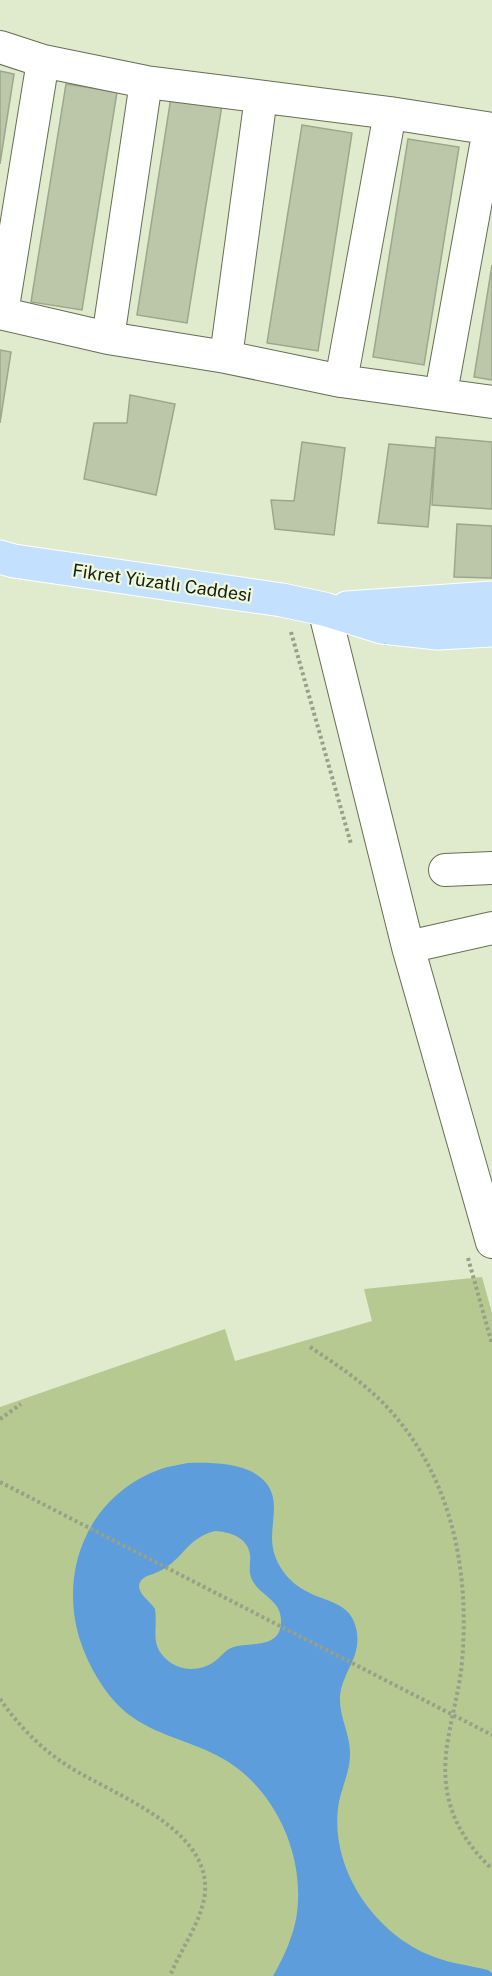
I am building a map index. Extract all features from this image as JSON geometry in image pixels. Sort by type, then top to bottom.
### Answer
[{"type":"main road","name":"Fikret Yüzatlı Caddesi","points":[[0,557],[14,561],[282,600],[324,609]]},
{"type":"main road","points":[[324,609],[492,598]]},
{"type":"main road","points":[[324,609],[382,627],[438,633],[492,630]]},
{"type":"street","points":[[0,47],[43,61],[146,82],[390,113],[490,129],[441,393]]},
{"type":"street","points":[[43,61],[1,313],[108,338],[226,357],[341,381],[441,393],[492,402]]},
{"type":"street","points":[[108,338],[146,82]]},
{"type":"street","points":[[226,357],[261,97]]},
{"type":"street","points":[[341,381],[390,113]]},
{"type":"street","points":[[324,609],[408,947],[492,1242]]},
{"type":"street","points":[[445,870],[492,868]]},
{"type":"street","points":[[408,947],[492,928]]},
{"type":"path","points":[[310,1347],[350,1374],[386,1406],[417,1446],[441,1491],[459,1551],[465,1611],[462,1665],[444,1774],[447,1795],[462,1833],[475,1852],[492,1869]]},
{"type":"path","points":[[0,1419],[21,1404]]},
{"type":"path","points":[[0,1482],[492,1735]]},
{"type":"path","points":[[0,1699],[36,1743],[67,1765],[126,1796],[170,1827],[196,1854],[205,1888],[203,1905],[171,1976]]},
{"type":"green space","points":[[482,1277],[492,1313],[492,1976],[0,1976],[0,1407],[225,1329],[235,1361],[372,1321],[364,1289]]},
{"type":"water","points":[[188,1463],[215,1463],[243,1468],[255,1473],[265,1481],[272,1492],[274,1507],[272,1544],[283,1571],[299,1587],[342,1607],[353,1619],[357,1647],[344,1679],[340,1697],[350,1755],[339,1801],[338,1831],[341,1853],[360,1895],[389,1930],[407,1943],[442,1960],[488,1970],[492,1976],[273,1976],[288,1946],[297,1913],[296,1867],[281,1822],[255,1784],[238,1768],[206,1750],[143,1724],[121,1708],[108,1694],[92,1669],[81,1643],[75,1616],[73,1590],[77,1564],[85,1539],[97,1517],[114,1497],[136,1481],[161,1469]],"holes":[[[215,1531],[237,1536],[245,1543],[250,1554],[252,1580],[277,1606],[280,1612],[280,1630],[270,1641],[231,1648],[208,1666],[195,1669],[181,1668],[169,1662],[157,1646],[155,1609],[139,1586],[144,1578],[171,1564],[197,1539]]]},
{"type":"building","points":[[0,71],[14,74],[0,164]]},
{"type":"building","points":[[66,84],[117,92],[82,310],[31,302]]},
{"type":"building","points":[[171,97],[222,105],[187,323],[137,315]]},
{"type":"building","points":[[302,125],[352,133],[318,351],[267,343]]},
{"type":"building","points":[[408,139],[459,147],[424,365],[373,357]]},
{"type":"building","points":[[492,265],[492,380],[474,377]]},
{"type":"building","points":[[0,350],[11,352],[0,423]]},
{"type":"building","points":[[130,395],[175,404],[156,495],[84,479],[94,423],[127,423]]},
{"type":"building","points":[[436,437],[492,442],[492,509],[432,505]]},
{"type":"building","points":[[302,442],[345,448],[334,535],[275,529],[271,500],[294,501]]},
{"type":"building","points":[[389,444],[435,448],[428,527],[378,523]]},
{"type":"building","points":[[457,524],[492,526],[492,578],[454,577]]}]
